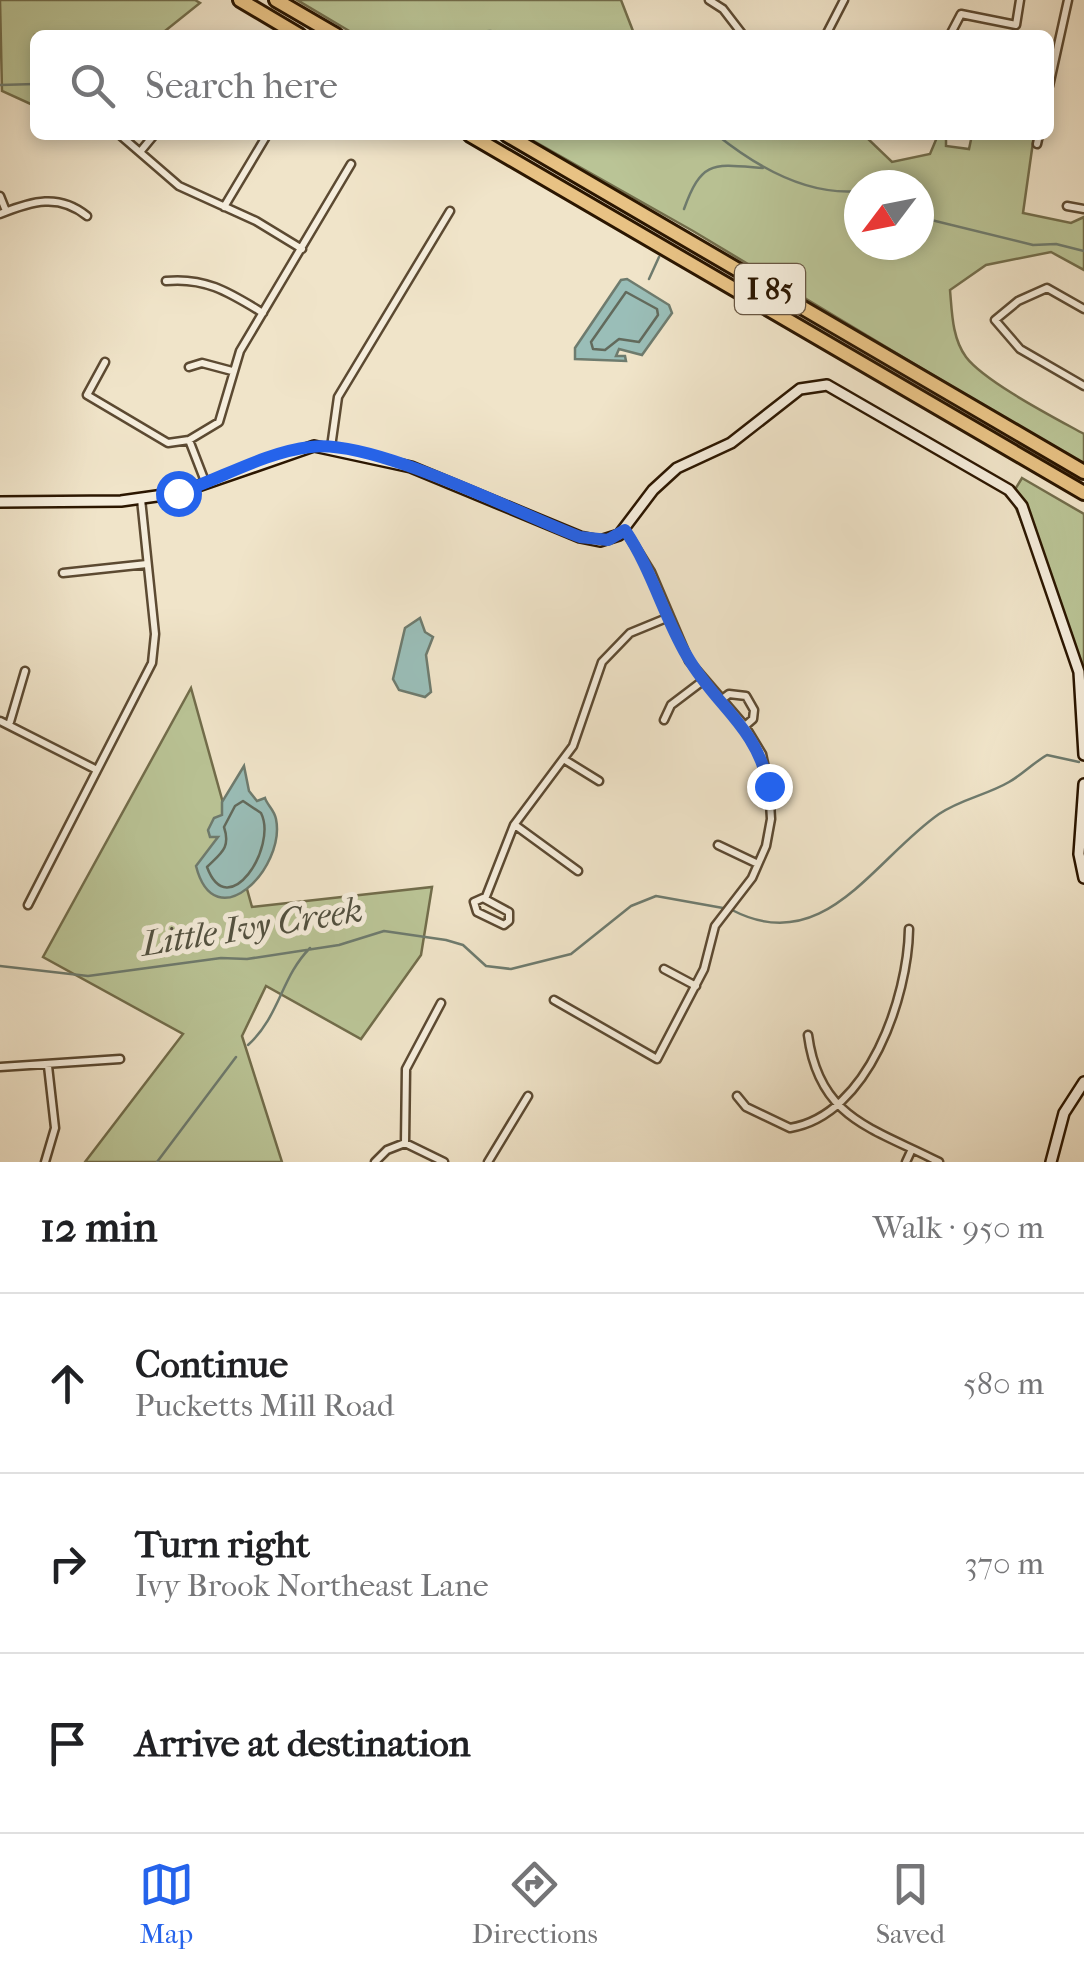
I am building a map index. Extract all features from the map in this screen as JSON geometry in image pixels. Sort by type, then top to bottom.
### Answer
[{"type":"highway","points":[[240,0],[291,30]]},
{"type":"highway","points":[[276,0],[327,30]]},
{"type":"highway","name":"I 85","points":[[479,140],[1084,493]]},
{"type":"highway","name":"I 85","points":[[517,140],[1084,472]]},
{"type":"street","points":[[709,0],[723,9],[740,30]]},
{"type":"street","points":[[829,30],[844,0]]},
{"type":"street","points":[[953,30],[961,14],[1016,25],[1020,0]]},
{"type":"street","points":[[1054,63],[1068,0]]},
{"type":"street","points":[[126,140],[179,186],[302,249]]},
{"type":"street","points":[[140,152],[150,140]]},
{"type":"street","points":[[224,207],[264,140]]},
{"type":"street","points":[[105,362],[87,395],[168,443],[189,440],[219,422],[232,371],[351,164]]},
{"type":"street","points":[[0,196],[3,212],[48,199],[73,204],[87,216]]},
{"type":"street","points":[[1067,206],[1084,209]]},
{"type":"street","points":[[330,447],[338,397],[450,211]]},
{"type":"street","points":[[166,281],[208,283],[263,313]]},
{"type":"street","points":[[1084,308],[1047,288],[1018,301],[995,320],[1020,350],[1084,386]]},
{"type":"street","points":[[189,366],[202,363],[232,371]]},
{"type":"street","points":[[0,502],[141,498],[206,484],[295,449],[330,447],[411,467],[580,537],[608,540],[625,530],[653,490],[677,468],[731,443],[800,389],[817,383],[838,390],[1009,490],[1022,506],[1079,672],[1084,755]]},
{"type":"street","points":[[189,440],[206,484]]},
{"type":"street","points":[[28,905],[152,664],[155,634],[141,498]]},
{"type":"street","points":[[554,1000],[658,1059],[696,986],[715,926],[758,864],[771,819],[762,754],[745,726],[689,660],[651,572],[625,530]]},
{"type":"street","points":[[63,573],[148,564]]},
{"type":"street","points":[[485,899],[514,824],[565,760],[612,647],[630,634],[669,617]]},
{"type":"street","points":[[10,722],[25,670]]},
{"type":"street","points":[[664,720],[672,706],[704,680]]},
{"type":"street","points":[[721,700],[729,694],[746,696],[754,710],[753,719],[745,726]]},
{"type":"street","points":[[0,721],[10,722],[95,769]]},
{"type":"street","points":[[565,760],[598,781]]},
{"type":"street","points":[[1084,784],[1079,854],[1084,878]]},
{"type":"street","points":[[514,824],[578,871]]},
{"type":"street","points":[[718,845],[758,864]]},
{"type":"street","points":[[485,899],[509,912],[510,922],[504,925],[476,912],[474,902],[485,899]]},
{"type":"street","points":[[737,1096],[746,1107],[790,1128],[834,1104],[885,1043],[908,964],[910,928]]},
{"type":"street","points":[[664,969],[696,986]]},
{"type":"street","points":[[405,1143],[406,1069],[441,1003]]},
{"type":"street","points":[[808,1035],[816,1074],[834,1104],[940,1162]]},
{"type":"street","points":[[0,1068],[120,1059]]},
{"type":"street","points":[[45,1162],[55,1128],[48,1066]]},
{"type":"street","points":[[1051,1162],[1064,1113],[1084,1082]]},
{"type":"street","points":[[488,1162],[528,1096]]},
{"type":"street","points":[[375,1162],[387,1150],[405,1143],[444,1162]]},
{"type":"street","points":[[906,1162],[912,1150]]},
{"type":"green space","points":[[0,0],[200,3],[166,30],[30,30],[30,104],[2,91]]},
{"type":"green space","points":[[297,0],[621,0],[633,30],[348,30]]},
{"type":"green space","points":[[532,140],[869,140],[892,162],[930,154],[936,140],[946,140],[946,146],[969,149],[971,140],[1033,140],[1023,213],[1071,223],[1084,217],[1084,270],[1051,252],[986,265],[950,290],[954,325],[961,350],[975,367],[1021,399],[1084,434],[1084,466],[693,231]]},
{"type":"green space","points":[[1022,478],[1084,514],[1084,675],[1011,496]]},
{"type":"green space","points":[[191,688],[252,907],[432,887],[421,955],[361,1039],[266,986],[242,1036],[282,1162],[85,1162],[183,1034],[43,957]]},
{"type":"water","points":[[627,279],[669,305],[672,313],[642,355],[619,349],[616,356],[625,356],[626,361],[575,359],[575,348],[621,280]]},
{"type":"water","points":[[420,618],[425,632],[433,637],[426,655],[431,692],[425,697],[399,690],[393,679],[405,628]]},
{"type":"water","points":[[244,766],[249,791],[257,801],[265,798],[274,812],[276,838],[260,875],[247,889],[232,897],[218,897],[205,887],[196,866],[218,837],[210,837],[208,830],[214,818],[222,815],[222,802]]},
{"type":"waterway","points":[[0,85],[30,84]]},
{"type":"waterway","points":[[724,140],[784,177],[821,189],[844,191]]},
{"type":"waterway","points":[[684,209],[697,181],[712,168],[763,168]]},
{"type":"waterway","points":[[934,221],[1033,245],[1056,244],[1084,251]]},
{"type":"waterway","points":[[649,279],[659,257]]},
{"type":"waterway","name":"Little Ivy Creek","points":[[732,910],[765,922],[794,922],[821,913],[947,809],[1009,782],[1047,755],[1079,762]]},
{"type":"waterway","name":"Little Ivy Creek","points":[[0,966],[88,976],[221,958],[247,959],[339,945],[384,931],[463,945],[486,966],[511,969],[571,954],[631,906],[656,896],[723,908]]},
{"type":"waterway","points":[[248,1045],[267,1022],[293,971],[310,948]]},
{"type":"waterway","points":[[157,1162],[236,1057]]},
{"type":"route","points":[[178,493],[295,449],[330,447],[411,467],[580,537],[608,540],[625,530],[651,572],[689,660],[745,726],[762,754],[769,786]]}]
